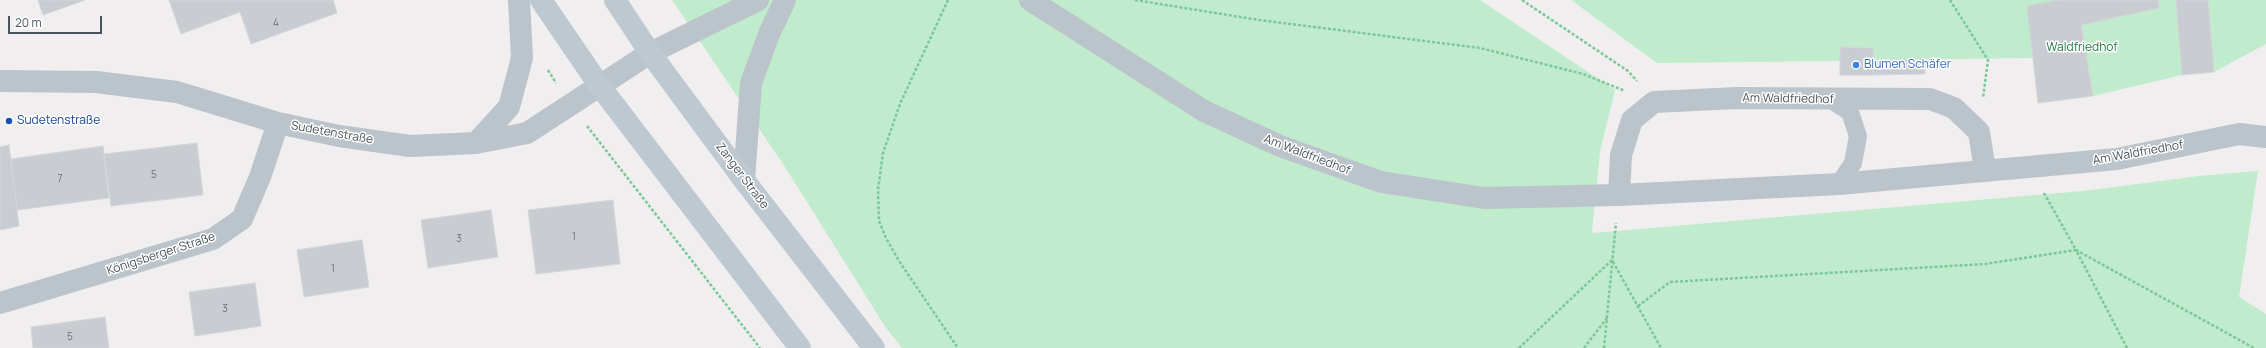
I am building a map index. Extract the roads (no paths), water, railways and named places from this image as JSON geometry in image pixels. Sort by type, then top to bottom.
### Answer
[{"type":"street","points":[[476,143],[509,107],[522,58],[519,0]]},
{"type":"street","points":[[540,0],[599,85],[800,348]]},
{"type":"street","name":"Zanger Straße","points":[[615,0],[650,53],[744,180],[874,348]]},
{"type":"street","points":[[650,53],[758,0]]},
{"type":"street","points":[[744,180],[751,83],[769,34],[785,0]]},
{"type":"street","name":"Am Waldfriedhof","points":[[1030,0],[1204,111],[1280,146],[1380,182],[1484,198],[1619,195],[1838,184],[2117,159],[2239,134],[2266,138]]},
{"type":"street","name":"Sudetenstraße","points":[[0,81],[96,82],[177,92],[278,123],[340,136],[410,146],[476,143],[527,133],[650,53]]},
{"type":"street","name":"Am Waldfriedhof","points":[[1619,195],[1621,155],[1632,120],[1654,102],[1737,98],[1832,100],[1930,99],[1954,108],[1978,132],[1985,170]]},
{"type":"street","name":"Königsberger Straße","points":[[0,303],[214,240],[242,219],[260,177],[278,123]]},
{"type":"lane","points":[[1832,100],[1850,112],[1858,136],[1853,164],[1838,184]]},
{"type":"place","name":"Blumen Schäfer","points":[[1856,65]]},
{"type":"place","name":"Sudetenstraße","points":[[9,121]]},
{"type":"park label","name":"Waldfriedhof","points":[[2082,48]]}]
